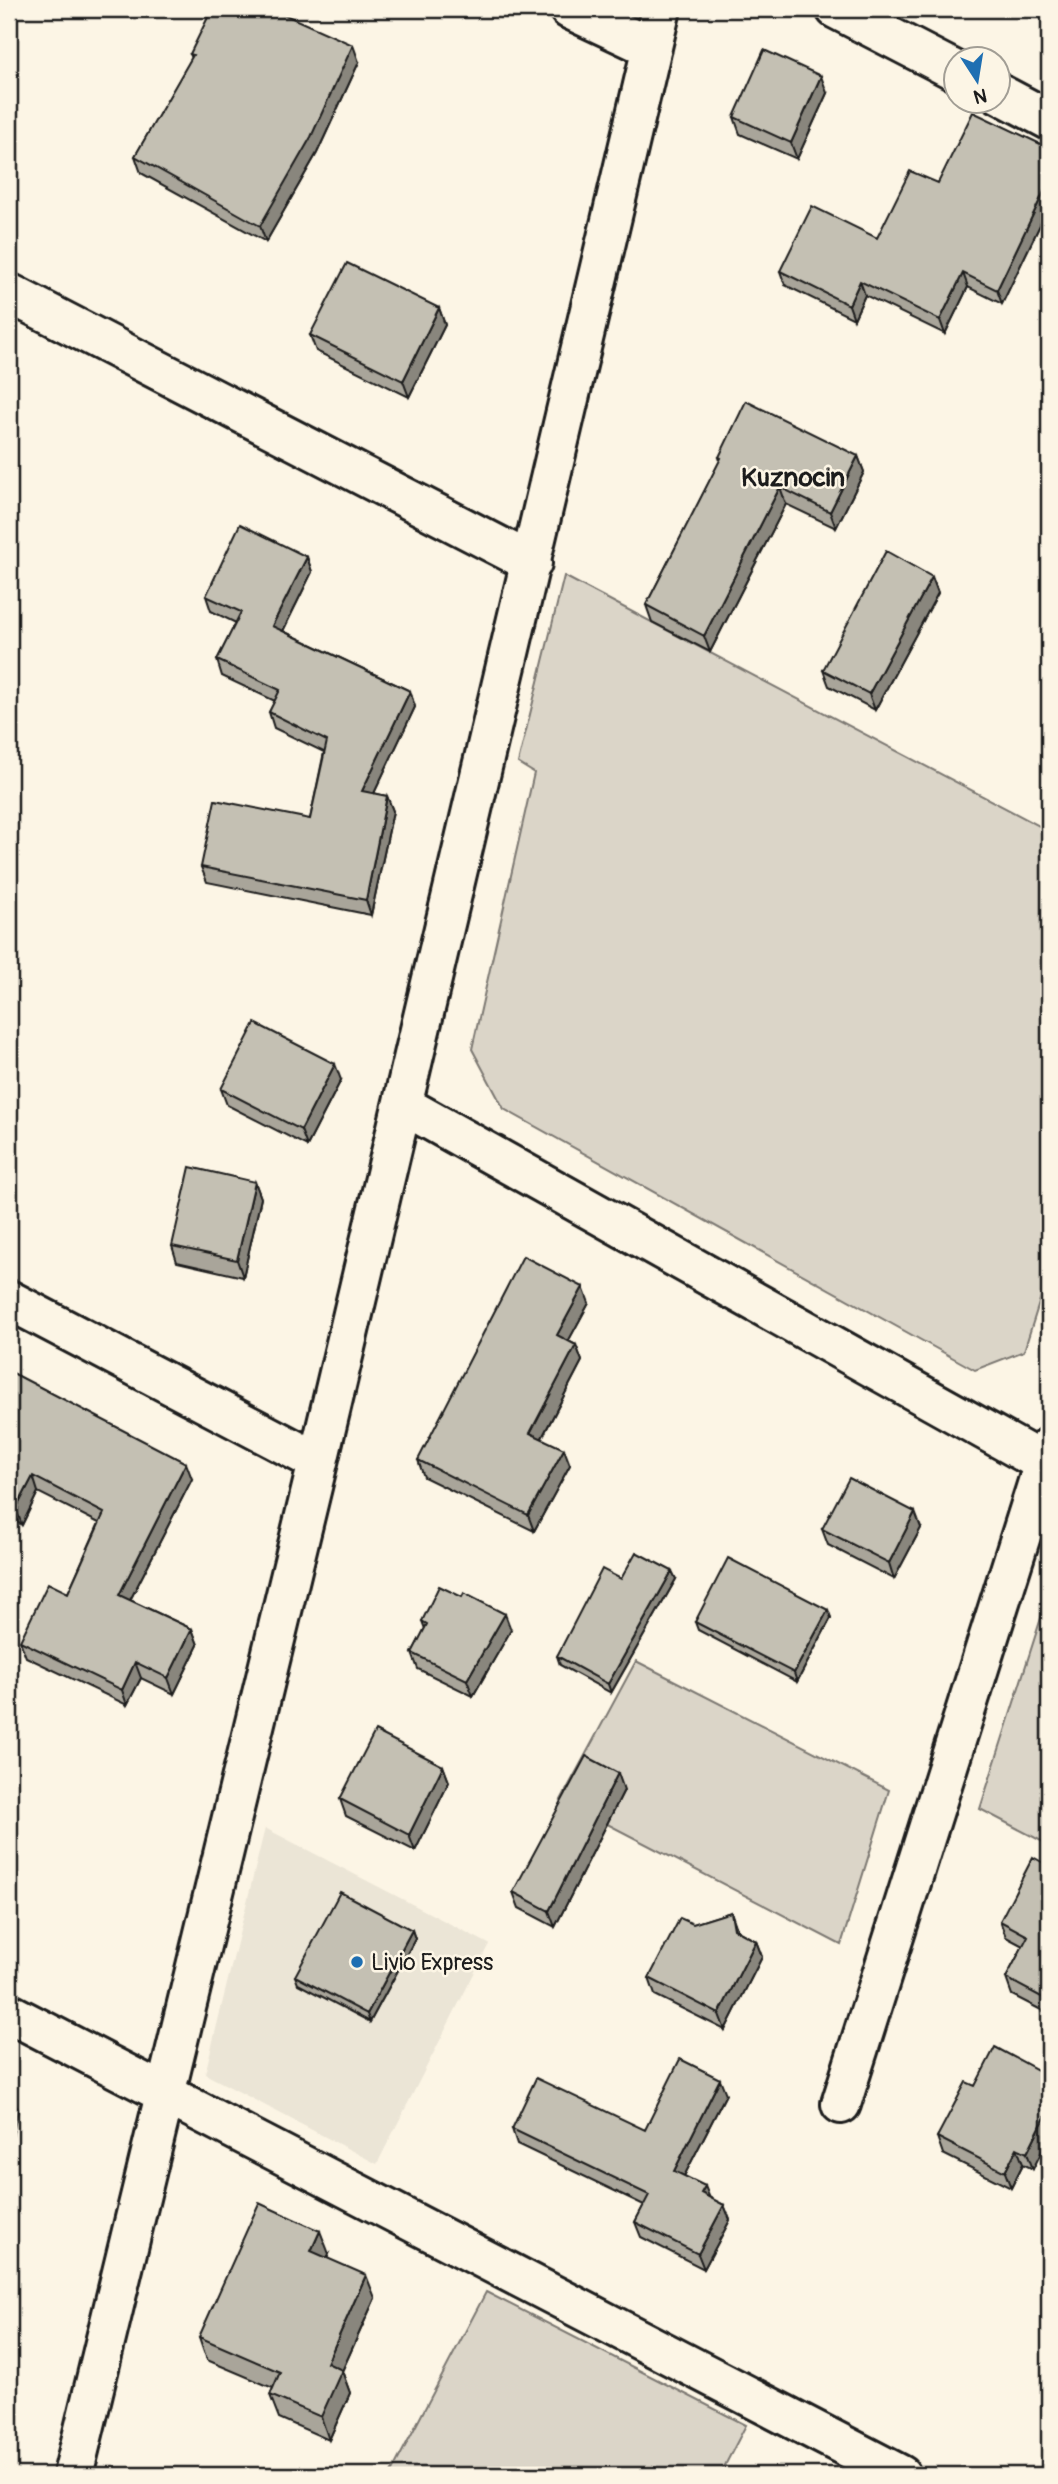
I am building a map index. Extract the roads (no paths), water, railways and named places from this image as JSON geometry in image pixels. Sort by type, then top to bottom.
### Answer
[{"type":"street","points":[[569,9],[652,48]]},
{"type":"street","points":[[73,2475],[167,2095],[662,9]]},
{"type":"street","points":[[836,9],[942,63]]},
{"type":"street","points":[[1012,100],[1049,120]]},
{"type":"street","points":[[9,293],[532,563]]},
{"type":"street","points":[[403,1105],[1048,1459],[841,2104]]},
{"type":"street","points":[[9,1300],[318,1462]]},
{"type":"street","points":[[9,2013],[901,2475]]},
{"type":"place","name":"Livio Express","points":[[357,1962]]},
{"type":"district","name":"Kuznocin","points":[[793,477]]}]
